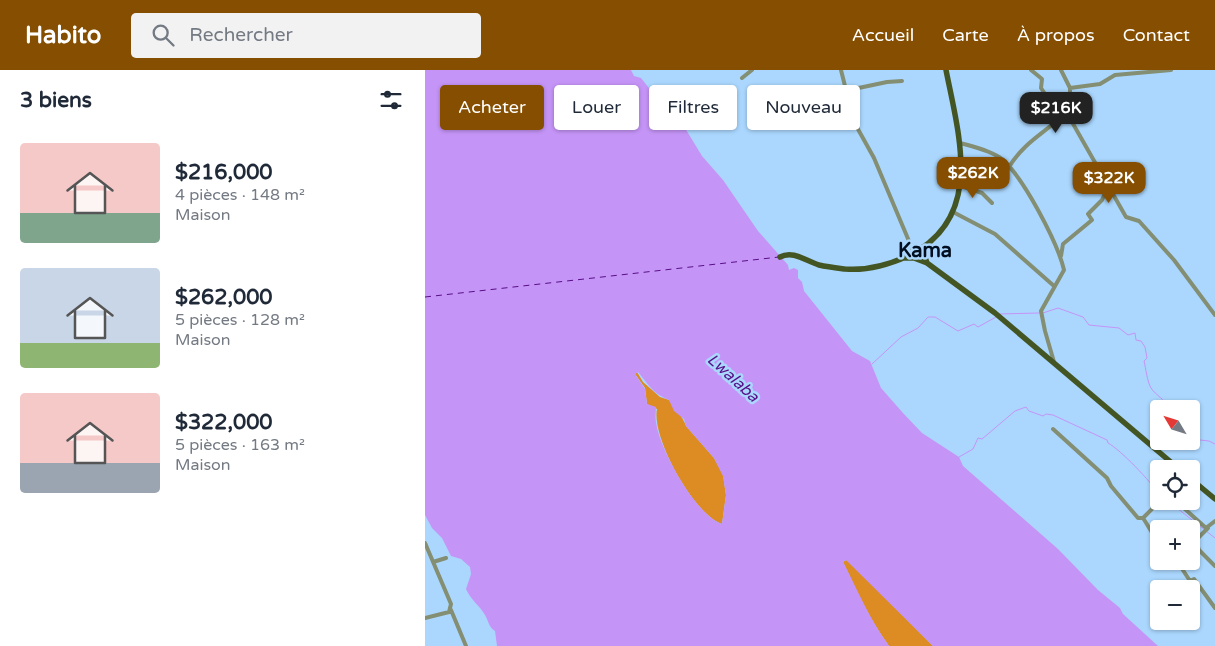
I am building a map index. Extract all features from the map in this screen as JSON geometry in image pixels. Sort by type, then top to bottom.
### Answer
[{"type":"main road","points":[[780,257],[799,256],[818,264],[859,270],[871,268],[903,258],[914,252],[926,245],[944,226],[953,212],[961,186],[959,143],[946,70]]},
{"type":"main road","points":[[926,245],[924,254],[927,263]]},
{"type":"main road","points":[[903,258],[914,258],[927,263],[997,315],[1168,460]]},
{"type":"main road","points":[[1200,486],[1215,499]]},
{"type":"street","points":[[741,78],[752,70]]},
{"type":"street","points":[[841,70],[844,85]]},
{"type":"street","points":[[1031,70],[1042,79],[1041,88],[1058,113],[1072,122],[1109,184],[1126,218],[1139,221],[1174,260],[1215,315]]},
{"type":"street","points":[[1009,167],[1024,146],[1064,116],[1071,104],[1070,88],[1061,70]]},
{"type":"street","points":[[1070,88],[1100,84],[1115,75],[1171,70]]},
{"type":"street","points":[[860,87],[902,81]]},
{"type":"street","points":[[858,130],[874,158],[914,252]]},
{"type":"street","points":[[959,143],[980,148],[998,156],[1009,167],[1026,187],[1061,256],[1064,270],[1041,311],[1045,332],[1056,365]]},
{"type":"street","points":[[1061,256],[1063,244],[1091,220],[1088,214],[1102,200],[1109,184]]},
{"type":"street","points":[[961,186],[982,193],[992,203]]},
{"type":"street","points":[[953,212],[991,230],[1054,286]]},
{"type":"street","points":[[1053,428],[1108,478],[1111,486],[1139,518],[1143,518],[1150,530]]},
{"type":"street","points":[[1143,518],[1151,510]]},
{"type":"street","points":[[1186,510],[1203,526],[1208,528]]},
{"type":"street","points":[[1200,536],[1215,521]]},
{"type":"street","points":[[425,543],[451,604],[451,610],[466,646]]},
{"type":"street","points":[[1200,551],[1215,566]]},
{"type":"street","points":[[433,562],[446,558]]},
{"type":"street","points":[[1182,570],[1190,581],[1194,578],[1215,608]]},
{"type":"street","points":[[425,618],[451,610]]},
{"type":"shaded area","points":[[637,372],[643,382],[660,397],[669,400],[686,426],[714,458],[723,475],[726,495],[722,524],[711,518],[699,506],[677,474],[661,438],[657,422],[657,409],[647,404],[645,388],[635,374]]},
{"type":"shaded area","points":[[846,560],[933,646],[889,646],[876,626],[843,562]]},
{"type":"water","name":"Lwalaba","points":[[425,70],[631,70],[634,76],[641,78],[649,88],[649,130],[686,130],[702,156],[723,180],[758,231],[788,265],[789,270],[794,268],[798,270],[798,278],[802,282],[804,291],[852,351],[870,361],[881,388],[903,413],[922,433],[959,457],[963,466],[1058,549],[1098,590],[1120,608],[1123,614],[1158,646],[933,646],[846,560],[843,562],[859,594],[889,646],[497,646],[495,631],[466,589],[471,574],[470,567],[461,559],[451,556],[442,538],[432,528],[425,515]],"holes":[[[638,372],[648,385],[663,398],[669,400],[674,411],[684,419],[686,426],[714,458],[723,476],[726,495],[722,524],[701,508],[680,480],[671,464],[659,434],[656,407],[647,404],[645,389],[635,374]]]},
{"type":"waterway","points":[[1043,313],[1058,308],[1083,317],[1089,325],[1119,328],[1128,335],[1135,333],[1136,340],[1141,341],[1145,347],[1147,358],[1144,361],[1150,385],[1153,391],[1163,400]]},
{"type":"waterway","points":[[999,314],[1039,313]]},
{"type":"waterway","points":[[872,364],[901,337],[918,328],[928,317],[935,317],[958,331],[974,324],[978,327],[996,317]]},
{"type":"waterway","points":[[959,457],[973,449],[978,438],[982,439],[1015,411],[1026,407],[1029,411],[1043,416],[1046,414],[1053,415],[1107,440],[1150,483]]},
{"type":"waterway","points":[[1200,440],[1215,444]]},
{"type":"waterway","points":[[1179,510],[1215,538]]},
{"type":"ferry route","points":[[425,297],[779,257]]},
{"type":"district","name":"Kama","points":[[925,251]]}]
